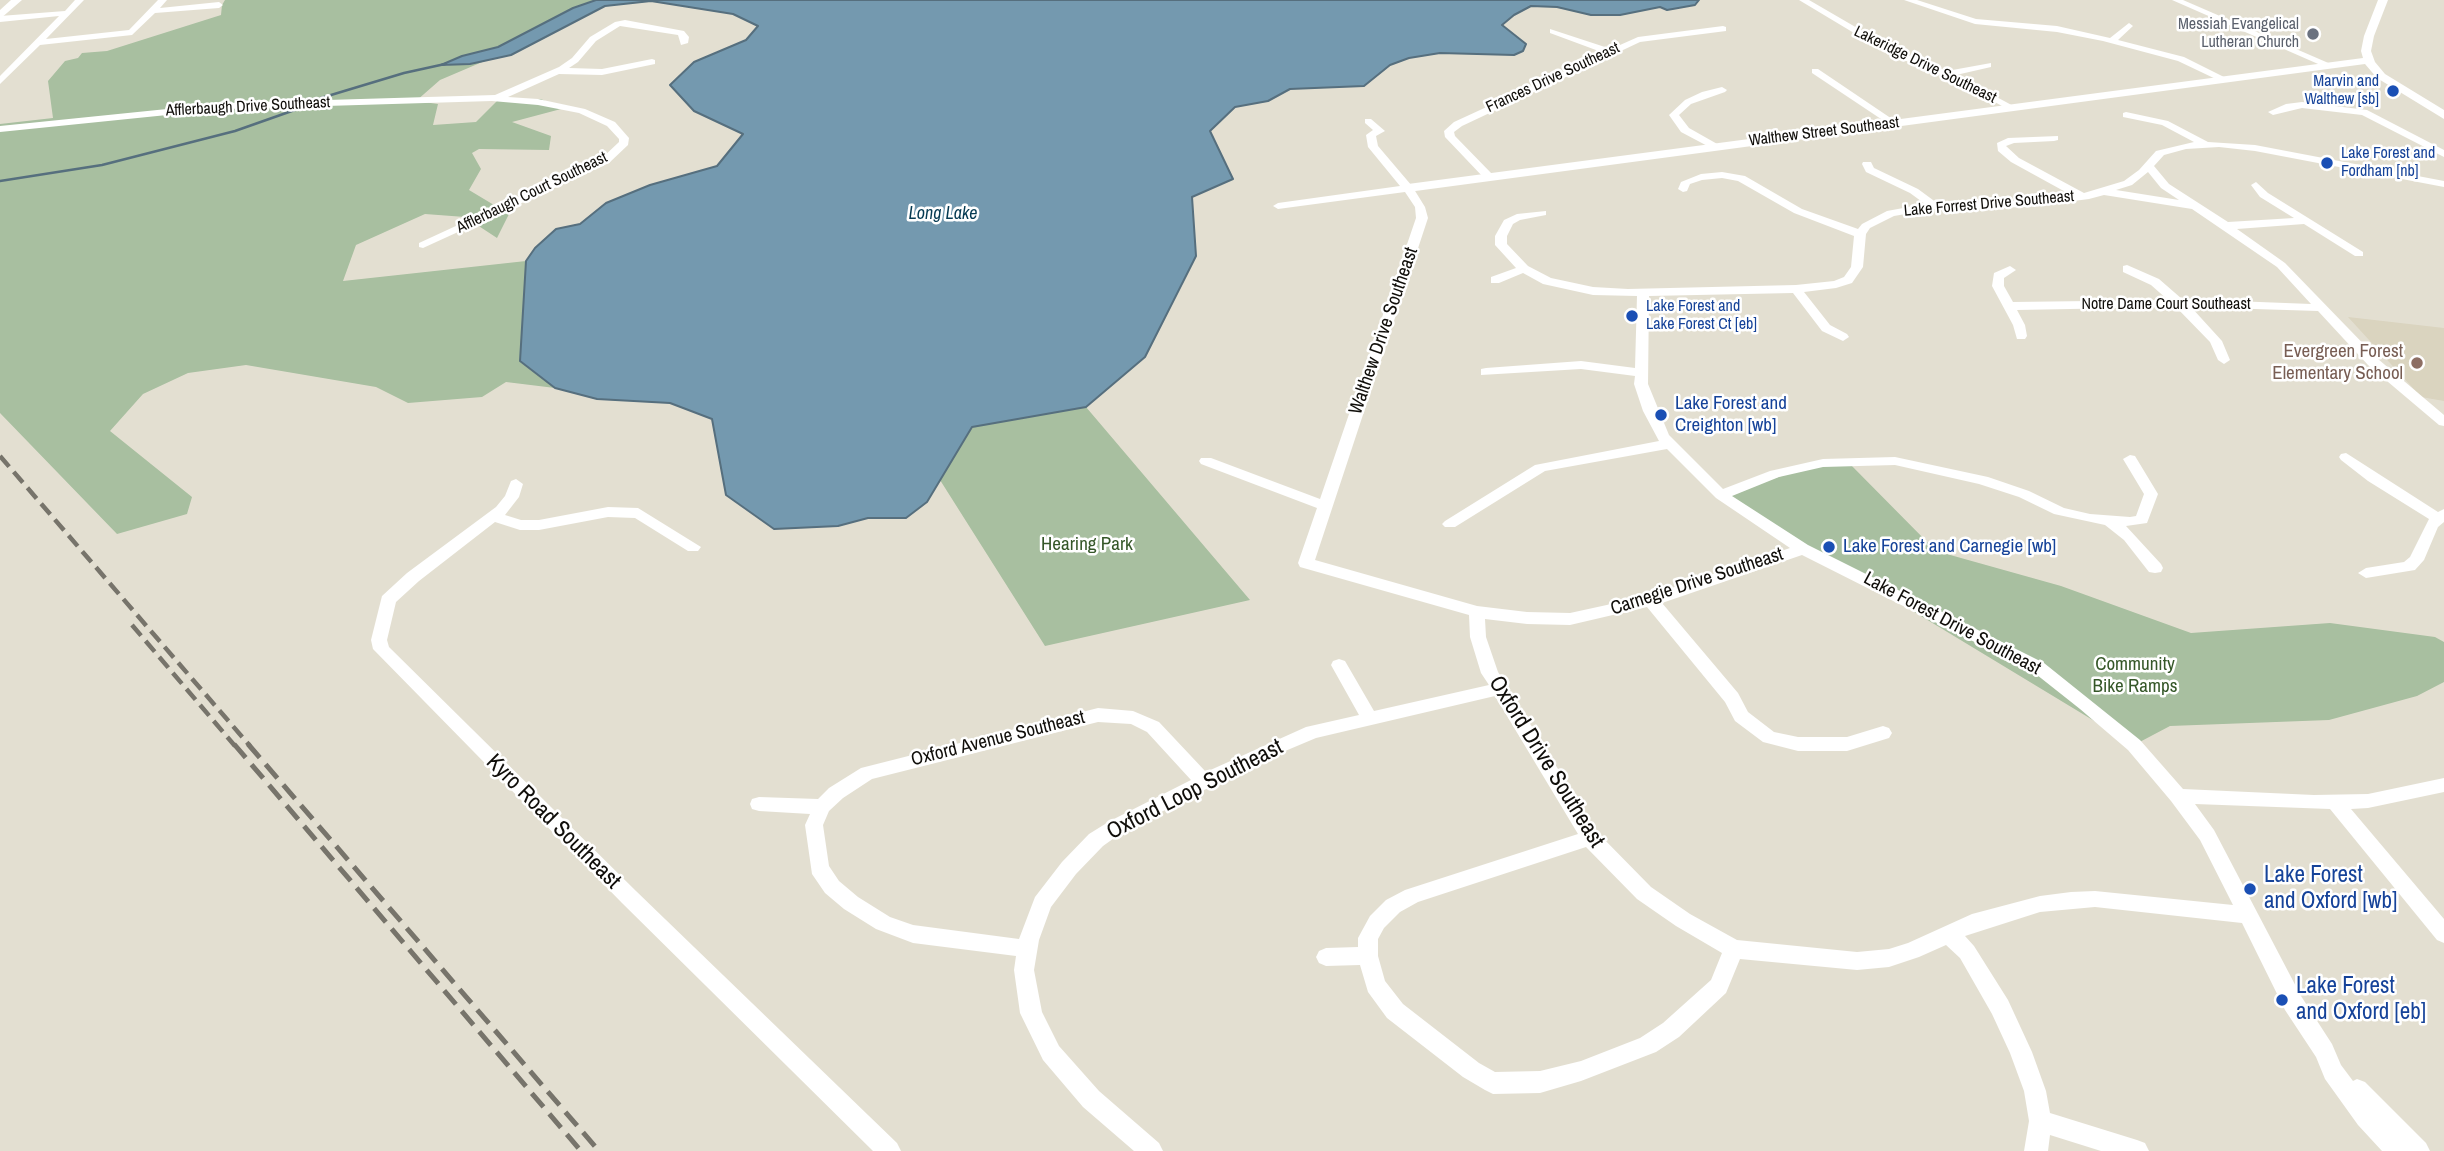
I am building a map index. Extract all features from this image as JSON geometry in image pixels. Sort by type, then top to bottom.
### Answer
[{"type":"street","points":[[0,17],[17,0]]},
{"type":"street","points":[[0,81],[80,0]]},
{"type":"street","points":[[37,43],[127,33],[138,28],[163,0]]},
{"type":"street","name":"Lakeridge Drive Southeast","points":[[1803,0],[1892,52],[1945,74],[2012,108]]},
{"type":"street","points":[[1908,0],[1975,21],[2068,30],[2112,41],[2181,59],[2223,79]]},
{"type":"street","points":[[2176,0],[2328,65]]},
{"type":"street","points":[[2383,0],[2369,36],[2366,51],[2369,60],[2381,76],[2444,116]]},
{"type":"street","points":[[153,11],[219,5]]},
{"type":"street","points":[[0,17],[66,13]]},
{"type":"street","points":[[498,98],[575,60],[593,39],[618,24],[681,33],[685,37],[684,43]]},
{"type":"street","points":[[2112,41],[2129,26]]},
{"type":"street","name":"Frances Drive Southeast","points":[[1488,176],[1456,145],[1448,131],[1480,111],[1638,40],[1723,29]]},
{"type":"street","points":[[1553,30],[1610,52]]},
{"type":"street","name":"Walthew Street Southeast","points":[[1279,206],[2369,60]]},
{"type":"street","points":[[557,71],[602,72],[652,62]]},
{"type":"street","points":[[1945,74],[1988,65]]},
{"type":"street","points":[[1815,71],[1893,123]]},
{"type":"street","points":[[1715,146],[1685,131],[1674,115],[1688,102],[1722,90]]},
{"type":"street","points":[[2335,95],[2343,108]]},
{"type":"street","name":"Afflerbaugh Drive Southeast","points":[[0,129],[226,106],[498,98]]},
{"type":"street","name":"Afflerbaugh Court Southeast","points":[[422,245],[605,161],[624,143],[624,138],[611,124],[582,111],[498,98]]},
{"type":"street","points":[[2273,112],[2289,106],[2343,108],[2364,112],[2444,154]]},
{"type":"street","points":[[2126,115],[2165,122],[2207,145]]},
{"type":"street","name":"Walthew Drive Southeast","points":[[1306,563],[1422,218],[1420,207],[1408,188],[1373,147],[1371,135],[1380,131],[1368,121]]},
{"type":"street","points":[[2054,138],[2012,140],[2001,145],[2001,149],[2015,160],[2082,197]]},
{"type":"street","name":"Lake Forrest Drive Southeast","points":[[1860,234],[1866,226],[1891,213],[1934,206],[2010,205],[2082,197],[2128,183],[2160,153],[2186,146],[2255,148],[2444,184]]},
{"type":"street","points":[[1867,164],[1870,170],[1914,191],[1934,206]]},
{"type":"street","points":[[2149,166],[2165,186],[2281,265],[2373,362],[2444,422]]},
{"type":"street","points":[[1542,213],[1517,217],[1508,222],[1501,236],[1501,244],[1524,269],[1547,281],[1571,288],[1643,292],[1796,289],[1827,286],[1848,280],[1857,267],[1860,234],[1798,211],[1741,178],[1723,175],[1700,177],[1686,182],[1684,189]]},
{"type":"street","points":[[2256,185],[2264,195],[2359,254]]},
{"type":"street","points":[[2103,191],[2196,206]]},
{"type":"street","points":[[2226,226],[2305,220]]},
{"type":"street","points":[[1495,280],[1524,269]]},
{"type":"street","points":[[2010,270],[1998,276],[1998,286],[2020,325],[2021,336]]},
{"type":"street","points":[[2127,270],[2155,282],[2179,303],[2216,341],[2224,360]]},
{"type":"street","points":[[1796,289],[1826,328],[1843,337]]},
{"type":"street","name":"Lake Forest Drive Southeast","points":[[1643,292],[1641,384],[1650,411],[1669,444],[1721,495],[1803,549],[2038,667],[2134,746],[2179,796],[2207,835],[2293,1003],[2339,1081],[2366,1117],[2398,1151]]},
{"type":"street","name":"Notre Dame Court Southeast","points":[[2009,306],[2179,303],[2324,308]]},
{"type":"street","points":[[1486,372],[1581,365],[1640,373]]},
{"type":"street","points":[[1450,524],[1540,468],[1601,454],[1669,444]]},
{"type":"street","points":[[2346,457],[2373,478],[2441,517],[2432,524],[2416,560],[2409,566],[2366,573]]},
{"type":"street","points":[[1721,495],[1775,474],[1823,463],[1895,461],[1983,480],[2024,494],[2059,511],[2130,522],[2142,520],[2151,494],[2130,459]]},
{"type":"street","points":[[1206,460],[1325,506]]},
{"type":"street","name":"Kyro Road Southeast","points":[[516,484],[512,497],[494,516],[413,577],[388,600],[379,639],[381,649],[889,1151]]},
{"type":"street","points":[[494,516],[520,525],[539,525],[608,512],[638,513],[693,547]]},
{"type":"street","points":[[2108,520],[2129,537],[2155,568]]},
{"type":"street","name":"Carnegie Drive Southeast","points":[[1306,563],[1477,612],[1570,620],[1651,601],[1803,549]]},
{"type":"street","points":[[1651,601],[1732,698],[1741,716],[1769,737],[1798,744],[1847,744],[1884,733]]},
{"type":"street","name":"Oxford Drive Southeast","points":[[1477,612],[1478,636],[1490,673],[1590,838],[1644,893],[1683,920],[1734,949],[1857,961],[1889,958],[2002,914],[2040,904],[2071,900],[2095,899],[2249,915]]},
{"type":"street","points":[[1339,665],[1370,719]]},
{"type":"street","name":"Oxford Loop Southeast","points":[[1151,1151],[1091,1098],[1051,1053],[1031,1013],[1024,970],[1042,903],[1069,868],[1096,840],[1117,826],[1312,732],[1500,690]]},
{"type":"street","name":"Oxford Avenue Southeast","points":[[822,807],[836,793],[867,773],[1098,715],[1133,718],[1153,727],[1205,782]]},
{"type":"street","points":[[2179,796],[2368,801],[2444,785]]},
{"type":"street","points":[[2334,802],[2444,934]]},
{"type":"street","points":[[759,804],[822,807],[814,825],[819,868],[832,887],[851,903],[883,923],[912,934],[1028,949]]},
{"type":"street","points":[[1590,838],[1412,896],[1393,906],[1377,922],[1368,938],[1368,956],[1374,985],[1395,1011],[1471,1070],[1493,1083],[1541,1082],[1581,1071],[1648,1045],[1696,1010],[1720,986],[1734,949]]},
{"type":"street","points":[[1949,934],[1966,951],[2000,1007],[2035,1091],[2040,1121],[2036,1151]]},
{"type":"street","points":[[1326,957],[1368,956]]},
{"type":"street","name":"Lake Forest Drive Southeast","points":[[2323,1051],[2377,1112],[2418,1151]]},
{"type":"street","points":[[2040,1121],[2137,1151]]},
{"type":"shaded area","name":"Evergreen Forest Elementary School","points":[[2348,317],[2444,328],[2444,401],[2421,397]]},
{"type":"green space","points":[[225,0],[596,0],[573,8],[498,47],[462,56],[443,66],[487,60],[440,80],[416,101],[438,104],[433,125],[476,122],[498,100],[541,99],[561,109],[512,122],[551,136],[549,150],[479,149],[472,153],[481,169],[469,190],[509,214],[497,238],[465,217],[425,214],[356,245],[343,281],[526,261],[520,361],[555,388],[506,382],[482,397],[408,403],[376,387],[246,365],[188,373],[143,394],[110,431],[192,497],[187,514],[117,534],[0,413],[0,124],[53,118],[48,81],[65,61],[78,58],[82,53],[107,51],[221,15]]},
{"type":"green space","name":"Hearing Park","points":[[1086,407],[1250,600],[1045,646],[940,480],[972,427]]},
{"type":"green space","name":"Community Bike Ramps","points":[[1847,461],[1936,551],[2061,586],[2191,633],[2330,623],[2435,637],[2444,642],[2444,682],[2417,696],[2329,720],[2170,726],[2134,745],[1721,495],[1823,463]]},
{"type":"water","name":"Long Lake","points":[[596,0],[1699,0],[1695,5],[1667,10],[1660,7],[1620,15],[1591,15],[1557,7],[1531,6],[1502,25],[1526,44],[1523,51],[1514,55],[1440,53],[1409,58],[1390,65],[1364,86],[1290,89],[1268,101],[1235,107],[1210,131],[1233,179],[1192,197],[1196,256],[1145,357],[1086,407],[972,427],[927,502],[906,518],[868,518],[838,526],[774,529],[726,495],[712,419],[670,403],[597,399],[555,388],[520,361],[526,261],[535,248],[556,229],[580,224],[606,203],[650,185],[717,166],[743,134],[694,111],[670,85],[694,62],[746,40],[758,26],[733,14],[651,1],[605,6],[511,55],[470,64],[441,65],[462,56],[498,47],[573,8]]},
{"type":"waterway","points":[[321,98],[404,73],[445,64]]},
{"type":"waterway","points":[[0,181],[102,165],[235,131],[306,106]]},
{"type":"railway","points":[[0,456],[250,746]]},
{"type":"railway","points":[[132,625],[235,746]]},
{"type":"railway","points":[[234,744],[581,1151]]},
{"type":"railway","points":[[248,744],[599,1151]]},
{"type":"place","name":"Messiah Evangelical Lutheran Church","points":[[2313,34]]},
{"type":"place","name":"Marvin and Walthew [sb]","points":[[2393,91]]},
{"type":"place","name":"Lake Forest and Fordham [nb]","points":[[2327,163]]},
{"type":"place","name":"Lake Forest and Lake Forest Ct [eb]","points":[[1632,316]]},
{"type":"place","name":"Evergreen Forest Elementary School","points":[[2417,363]]},
{"type":"place","name":"Lake Forest and Creighton [wb]","points":[[1661,415]]},
{"type":"place","name":"Lake Forest and Carnegie [wb]","points":[[1829,547]]},
{"type":"place","name":"Lake Forest and Oxford [wb]","points":[[2250,889]]},
{"type":"place","name":"Lake Forest and Oxford [eb]","points":[[2282,1000]]}]
